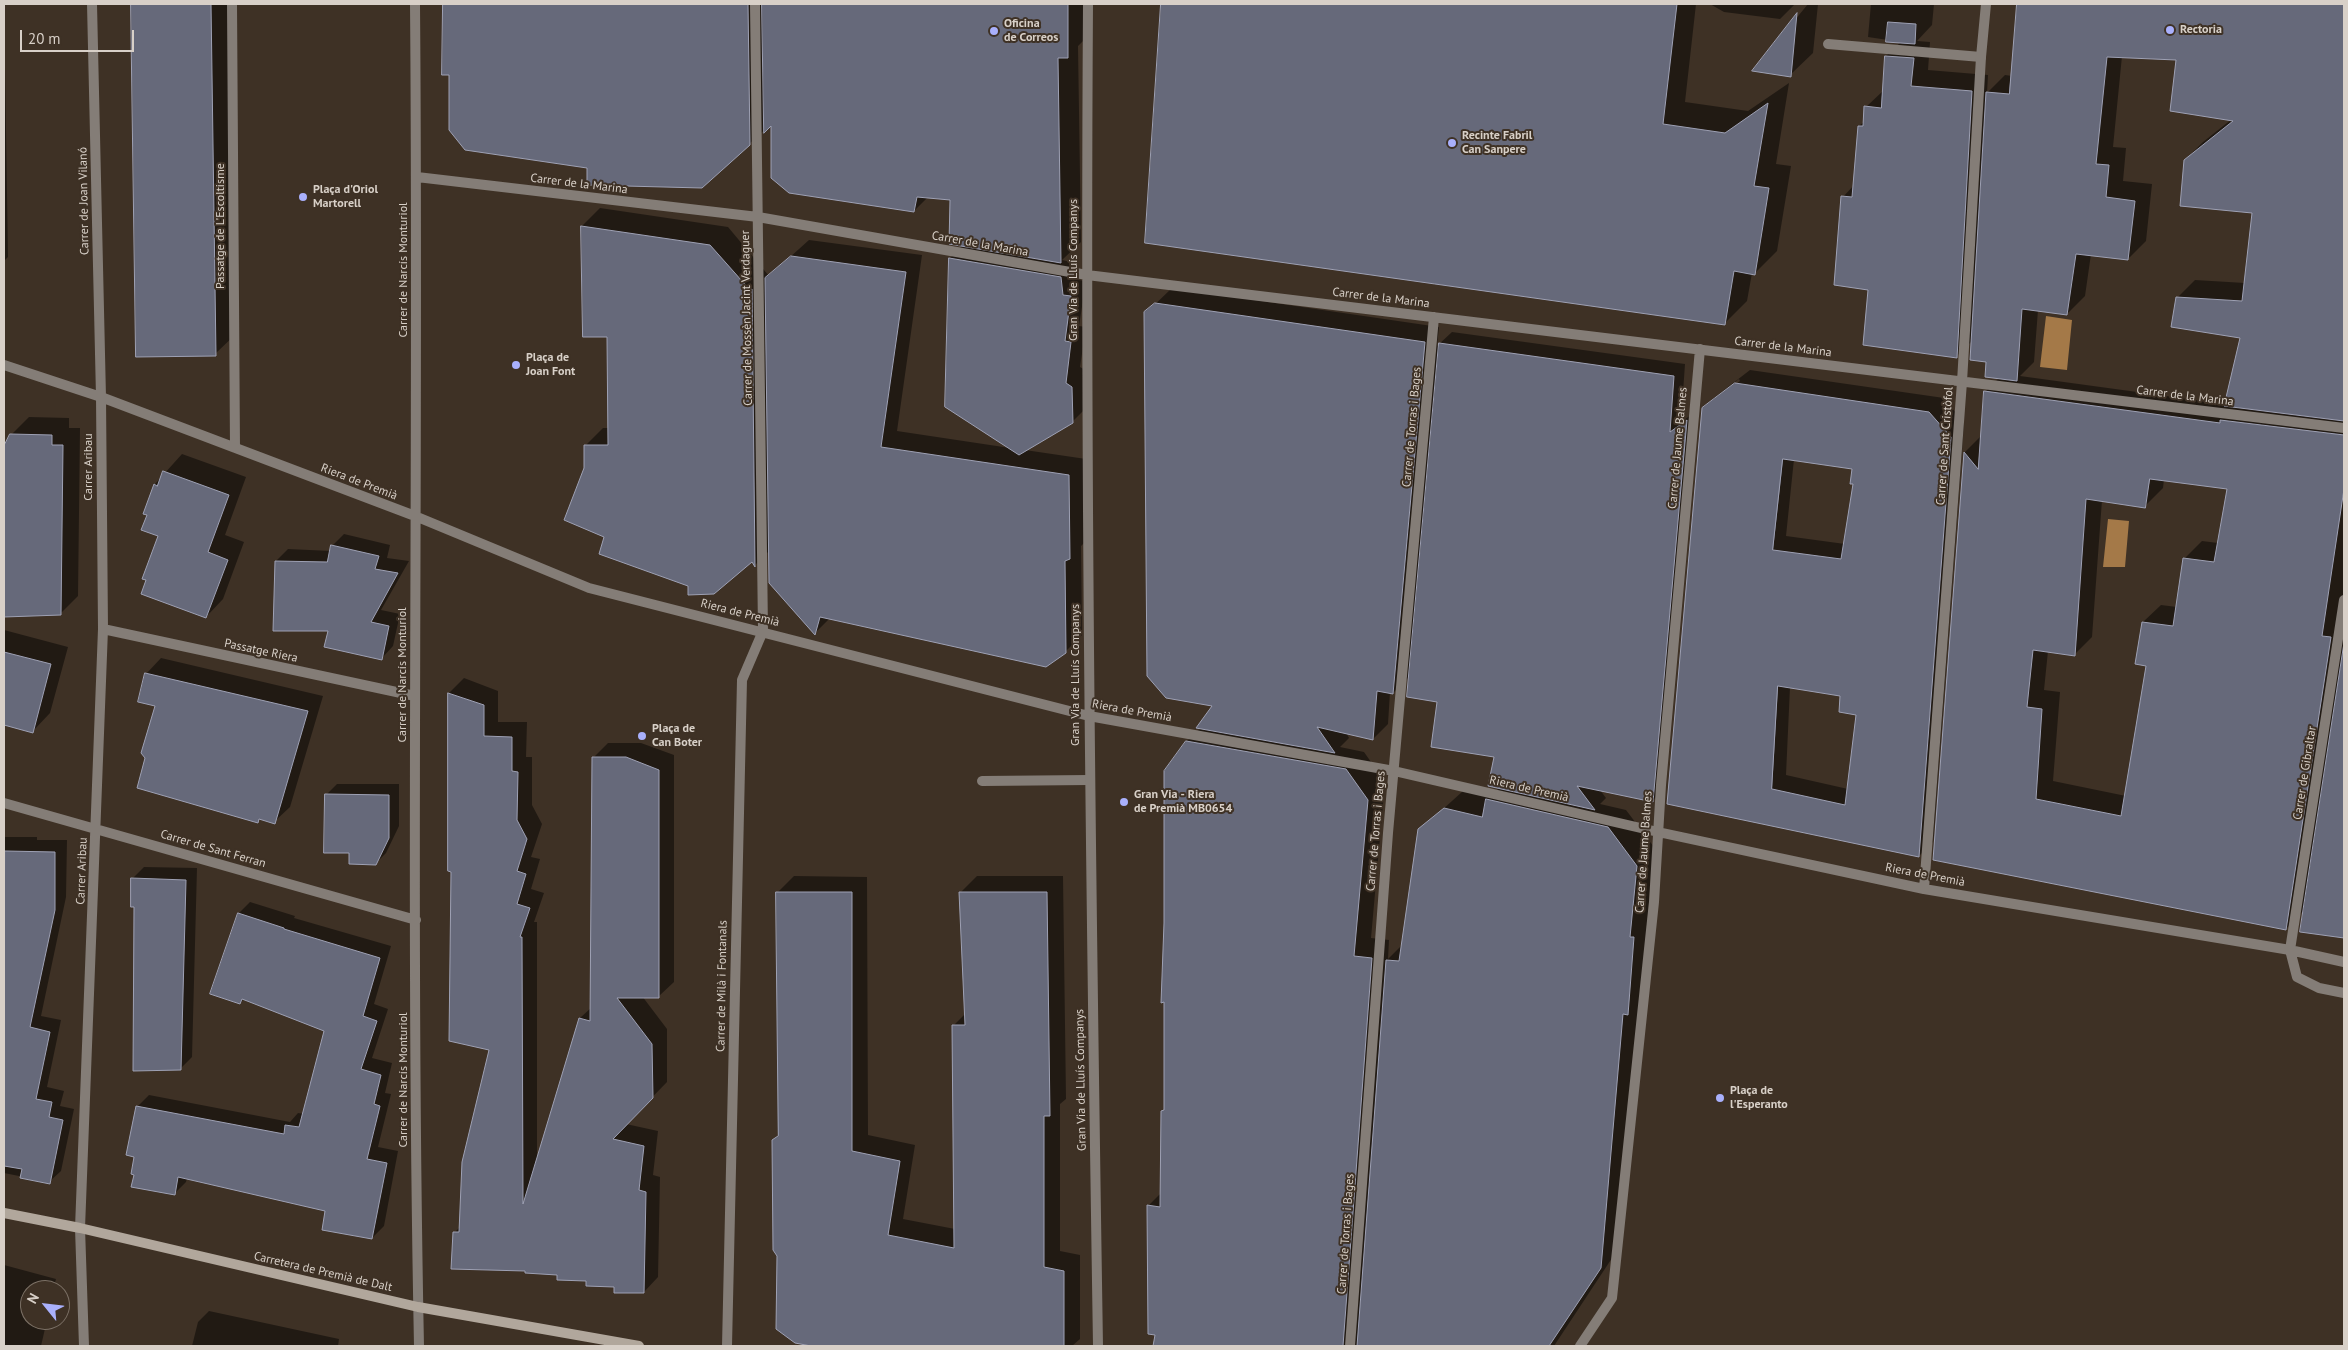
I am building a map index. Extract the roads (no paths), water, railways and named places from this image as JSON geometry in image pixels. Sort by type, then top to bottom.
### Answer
[{"type":"street","name":"Carrer de Joan Vilanó","points":[[92,4],[101,397]]},
{"type":"street","name":"Passatge de L'Escoltisme","points":[[232,4],[235,448]]},
{"type":"street","name":"Carrer de Narcís Monturiol","points":[[415,4],[415,696],[419,1346]]},
{"type":"street","name":"Carrer de Mossèn Jacint Verdaguer","points":[[755,4],[763,632]]},
{"type":"street","name":"Gran Via de Lluís Companys","points":[[1088,4],[1089,716],[1098,1346]]},
{"type":"street","name":"Carrer de Sant Cristòfol","points":[[1924,889],[1962,382],[1981,57],[1986,4]]},
{"type":"street","points":[[1828,44],[1981,57]]},
{"type":"street","name":"Carrer de la Marina","points":[[416,177],[758,217],[1087,275],[2344,428]]},
{"type":"street","name":"Carrer de Torras i Bages","points":[[1350,1346],[1394,770],[1434,317]]},
{"type":"street","name":"Carrer de Jaume Balmes","points":[[1580,1346],[1612,1298],[1654,902],[1658,832],[1700,349]]},
{"type":"street","name":"Riera de Premià","points":[[4,365],[101,397],[415,516],[589,588],[1089,716],[1394,770],[1658,832],[1924,889],[2290,950],[2344,962]]},
{"type":"street","name":"Carrer Aribau","points":[[84,1346],[80,1228],[103,629],[101,397]]},
{"type":"street","name":"Carrer de Gibraltar","points":[[2290,950],[2344,600]]},
{"type":"street","name":"Passatge Riera","points":[[103,629],[415,696]]},
{"type":"street","name":"Carrer de Milà i Fontanals","points":[[727,1346],[742,680],[763,632]]},
{"type":"street","points":[[982,781],[1090,780]]},
{"type":"street","name":"Carrer de Sant Ferran","points":[[4,803],[416,920]]},
{"type":"street","points":[[2290,950],[2298,978],[2319,988],[2344,993]]},
{"type":"street","name":"Carretera de Premià de Dalt","points":[[4,1213],[80,1228],[418,1307],[639,1346]]},
{"type":"place","name":"Rectoria","points":[[2170,30]]},
{"type":"place","name":"Oficina de Correos","points":[[994,31]]},
{"type":"place","name":"Recinte Fabril Can Sanpere","points":[[1452,143]]},
{"type":"place","name":"Plaça d'Oriol Martorell","points":[[303,197]]},
{"type":"place","name":"Plaça de Joan Font","points":[[516,365]]},
{"type":"place","name":"Plaça de Can Boter","points":[[642,736]]},
{"type":"place","name":"Gran Via - Riera de Premià MB0654","points":[[1124,802]]},
{"type":"place","name":"Plaça de l'Esperanto","points":[[1720,1098]]}]
